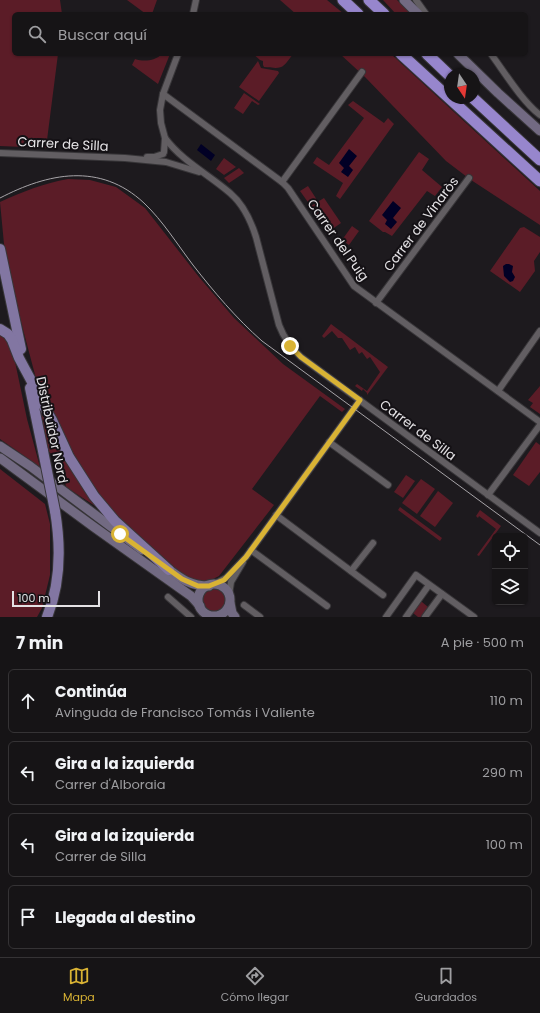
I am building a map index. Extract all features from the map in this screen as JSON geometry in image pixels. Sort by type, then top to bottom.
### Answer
[{"type":"highway","points":[[343,0],[356,12]]},
{"type":"highway","points":[[369,0],[382,12]]},
{"type":"highway","points":[[404,56],[540,181]]},
{"type":"highway","points":[[429,56],[444,70]]},
{"type":"highway","points":[[479,104],[540,160]]},
{"type":"main road","points":[[404,0],[416,12]]},
{"type":"main road","points":[[460,56],[540,132]]},
{"type":"main road","name":"Distribuïdor Nord","points":[[0,249],[55,511],[59,548],[59,565],[55,592],[47,617]]},
{"type":"main road","points":[[0,328],[8,334],[12,340],[37,395],[52,420],[69,457],[94,496],[115,521],[170,570]]},
{"type":"main road","points":[[0,446],[30,466],[182,579],[192,584],[223,587],[230,599],[232,613],[235,617]]},
{"type":"main road","points":[[0,458],[191,596],[206,614],[216,616],[225,612],[230,599]]},
{"type":"main road","points":[[200,606],[199,596],[204,588],[211,585]]},
{"type":"street","points":[[193,12],[196,0]]},
{"type":"street","points":[[416,0],[425,12]]},
{"type":"street","points":[[164,153],[168,149],[175,151],[177,158],[174,162],[169,162],[163,158],[165,138],[161,123],[160,110],[163,94],[177,56]]},
{"type":"street","points":[[492,56],[534,111],[540,115]]},
{"type":"street","points":[[282,182],[293,172],[362,72]]},
{"type":"street","name":"Carrer del Puig","points":[[163,94],[288,188],[354,286],[540,422]]},
{"type":"street","name":"Carrer de Silla","points":[[165,138],[175,151],[230,193],[241,205],[256,237],[279,325],[290,346],[301,357],[540,533]]},
{"type":"street","name":"Carrer de Silla","points":[[2,153],[125,158],[169,162],[204,174]]},
{"type":"street","name":"Carrer de Silla","points":[[125,158],[154,157],[164,153]]},
{"type":"street","name":"Carrer de Vinaròs","points":[[376,303],[469,178]]},
{"type":"street","points":[[498,391],[540,331]]},
{"type":"street","points":[[230,599],[231,582],[246,557],[360,400]]},
{"type":"street","points":[[488,495],[540,425]]},
{"type":"street","points":[[329,442],[388,485]]},
{"type":"street","points":[[276,515],[383,595]]},
{"type":"street","points":[[351,571],[372,543]]},
{"type":"street","points":[[251,550],[326,606]]},
{"type":"street","points":[[211,585],[224,580],[246,557]]},
{"type":"street","points":[[386,617],[416,576],[474,617]]},
{"type":"street","points":[[406,617],[429,585]]},
{"type":"street","points":[[426,617],[442,594]]},
{"type":"street","points":[[168,597],[191,617]]},
{"type":"street","points":[[244,605],[260,617]]},
{"type":"shaded area","points":[[0,0],[60,0],[62,12],[12,12],[12,56],[58,56],[46,148],[0,146]]},
{"type":"shaded area","points":[[127,0],[157,0],[153,12],[143,12]]},
{"type":"shaded area","points":[[280,0],[327,0],[342,12],[294,12]]},
{"type":"shaded area","points":[[383,0],[397,0],[409,12],[394,12]]},
{"type":"shaded area","points":[[159,56],[169,56],[158,84],[132,65],[135,59],[149,60]]},
{"type":"shaded area","points":[[255,56],[291,56],[282,67],[279,68],[264,67],[263,61]]},
{"type":"shaded area","points":[[342,56],[393,56],[540,191],[540,225],[471,180],[446,161],[365,77]]},
{"type":"shaded area","points":[[258,61],[261,68],[278,71],[279,73],[259,101],[239,87]]},
{"type":"shaded area","points":[[244,93],[260,104],[258,105],[252,101],[243,114],[234,108]]},
{"type":"shaded area","points":[[353,101],[384,123],[388,118],[394,124],[340,199],[336,196],[343,183],[313,163],[317,157],[329,165],[364,118],[348,105]]},
{"type":"shaded area","points":[[419,152],[429,159],[422,170],[442,187],[435,196],[427,191],[392,236],[383,232],[369,221]]},
{"type":"shaded area","points":[[224,158],[236,167],[224,175],[216,169]]},
{"type":"shaded area","points":[[239,168],[244,173],[229,183],[224,178]]},
{"type":"shaded area","points":[[68,179],[90,180],[116,187],[145,208],[199,277],[234,318],[283,364],[345,409],[342,412],[320,396],[252,489],[274,505],[219,576],[207,582],[191,580],[146,546],[118,521],[66,487],[62,463],[48,451],[40,408],[38,386],[16,303],[4,244],[0,202],[33,188]]},
{"type":"shaded area","points":[[308,186],[317,200],[310,205],[300,191]]},
{"type":"shaded area","points":[[324,198],[341,223],[328,232],[311,206]]},
{"type":"shaded area","points":[[352,226],[359,231],[349,245],[342,240]]},
{"type":"shaded area","points":[[524,227],[540,237],[540,252],[534,261],[535,271],[520,292],[490,271],[520,228]]},
{"type":"shaded area","points":[[331,324],[388,367],[367,395],[363,389],[362,391],[355,386],[357,384],[367,391],[380,372],[370,357],[367,359],[362,352],[359,354],[355,347],[350,350],[342,338],[338,338],[332,331],[324,338],[322,336]]},
{"type":"shaded area","points":[[0,331],[5,335],[13,352],[27,419],[40,467],[0,439]]},
{"type":"shaded area","points":[[540,386],[540,414],[530,407],[533,403],[528,400]]},
{"type":"shaded area","points":[[536,442],[540,445],[540,472],[529,486],[513,475]]},
{"type":"shaded area","points":[[0,469],[45,504],[50,524],[50,575],[42,608],[37,617],[0,617]]},
{"type":"shaded area","points":[[406,475],[415,481],[403,498],[394,492]]},
{"type":"shaded area","points":[[421,479],[435,489],[417,514],[402,503]]},
{"type":"shaded area","points":[[438,491],[453,503],[435,527],[420,516]]},
{"type":"shaded area","points":[[400,507],[442,538],[440,541],[398,510]]},
{"type":"shaded area","points":[[480,510],[501,526],[496,533],[493,533],[496,529],[479,516],[478,518],[476,516]]},
{"type":"shaded area","points":[[492,534],[492,538],[479,556],[477,555]]},
{"type":"shaded area","points":[[214,589],[219,590],[225,596],[225,606],[219,612],[214,613],[209,612],[203,606],[202,601],[203,596],[209,590]]},
{"type":"shaded area","points":[[420,602],[428,607],[421,617],[418,617],[413,612]]},
{"type":"water","points":[[201,144],[215,155],[211,161],[197,150]]},
{"type":"water","points":[[349,149],[357,156],[349,166],[353,170],[348,177],[341,172],[344,168],[339,163]]},
{"type":"water","points":[[393,201],[401,208],[393,218],[397,222],[391,229],[385,224],[387,220],[382,215]]},
{"type":"water","points":[[506,264],[513,266],[512,272],[515,277],[513,281],[510,282],[504,276],[503,266]]},
{"type":"tram line","points":[[0,198],[37,182],[74,176],[92,177],[110,181],[127,190],[151,210],[217,295],[262,341],[540,545]]},
{"type":"route","points":[[120,534],[182,579],[198,586],[209,586],[224,580],[246,557],[360,400],[301,357],[290,346]]}]
